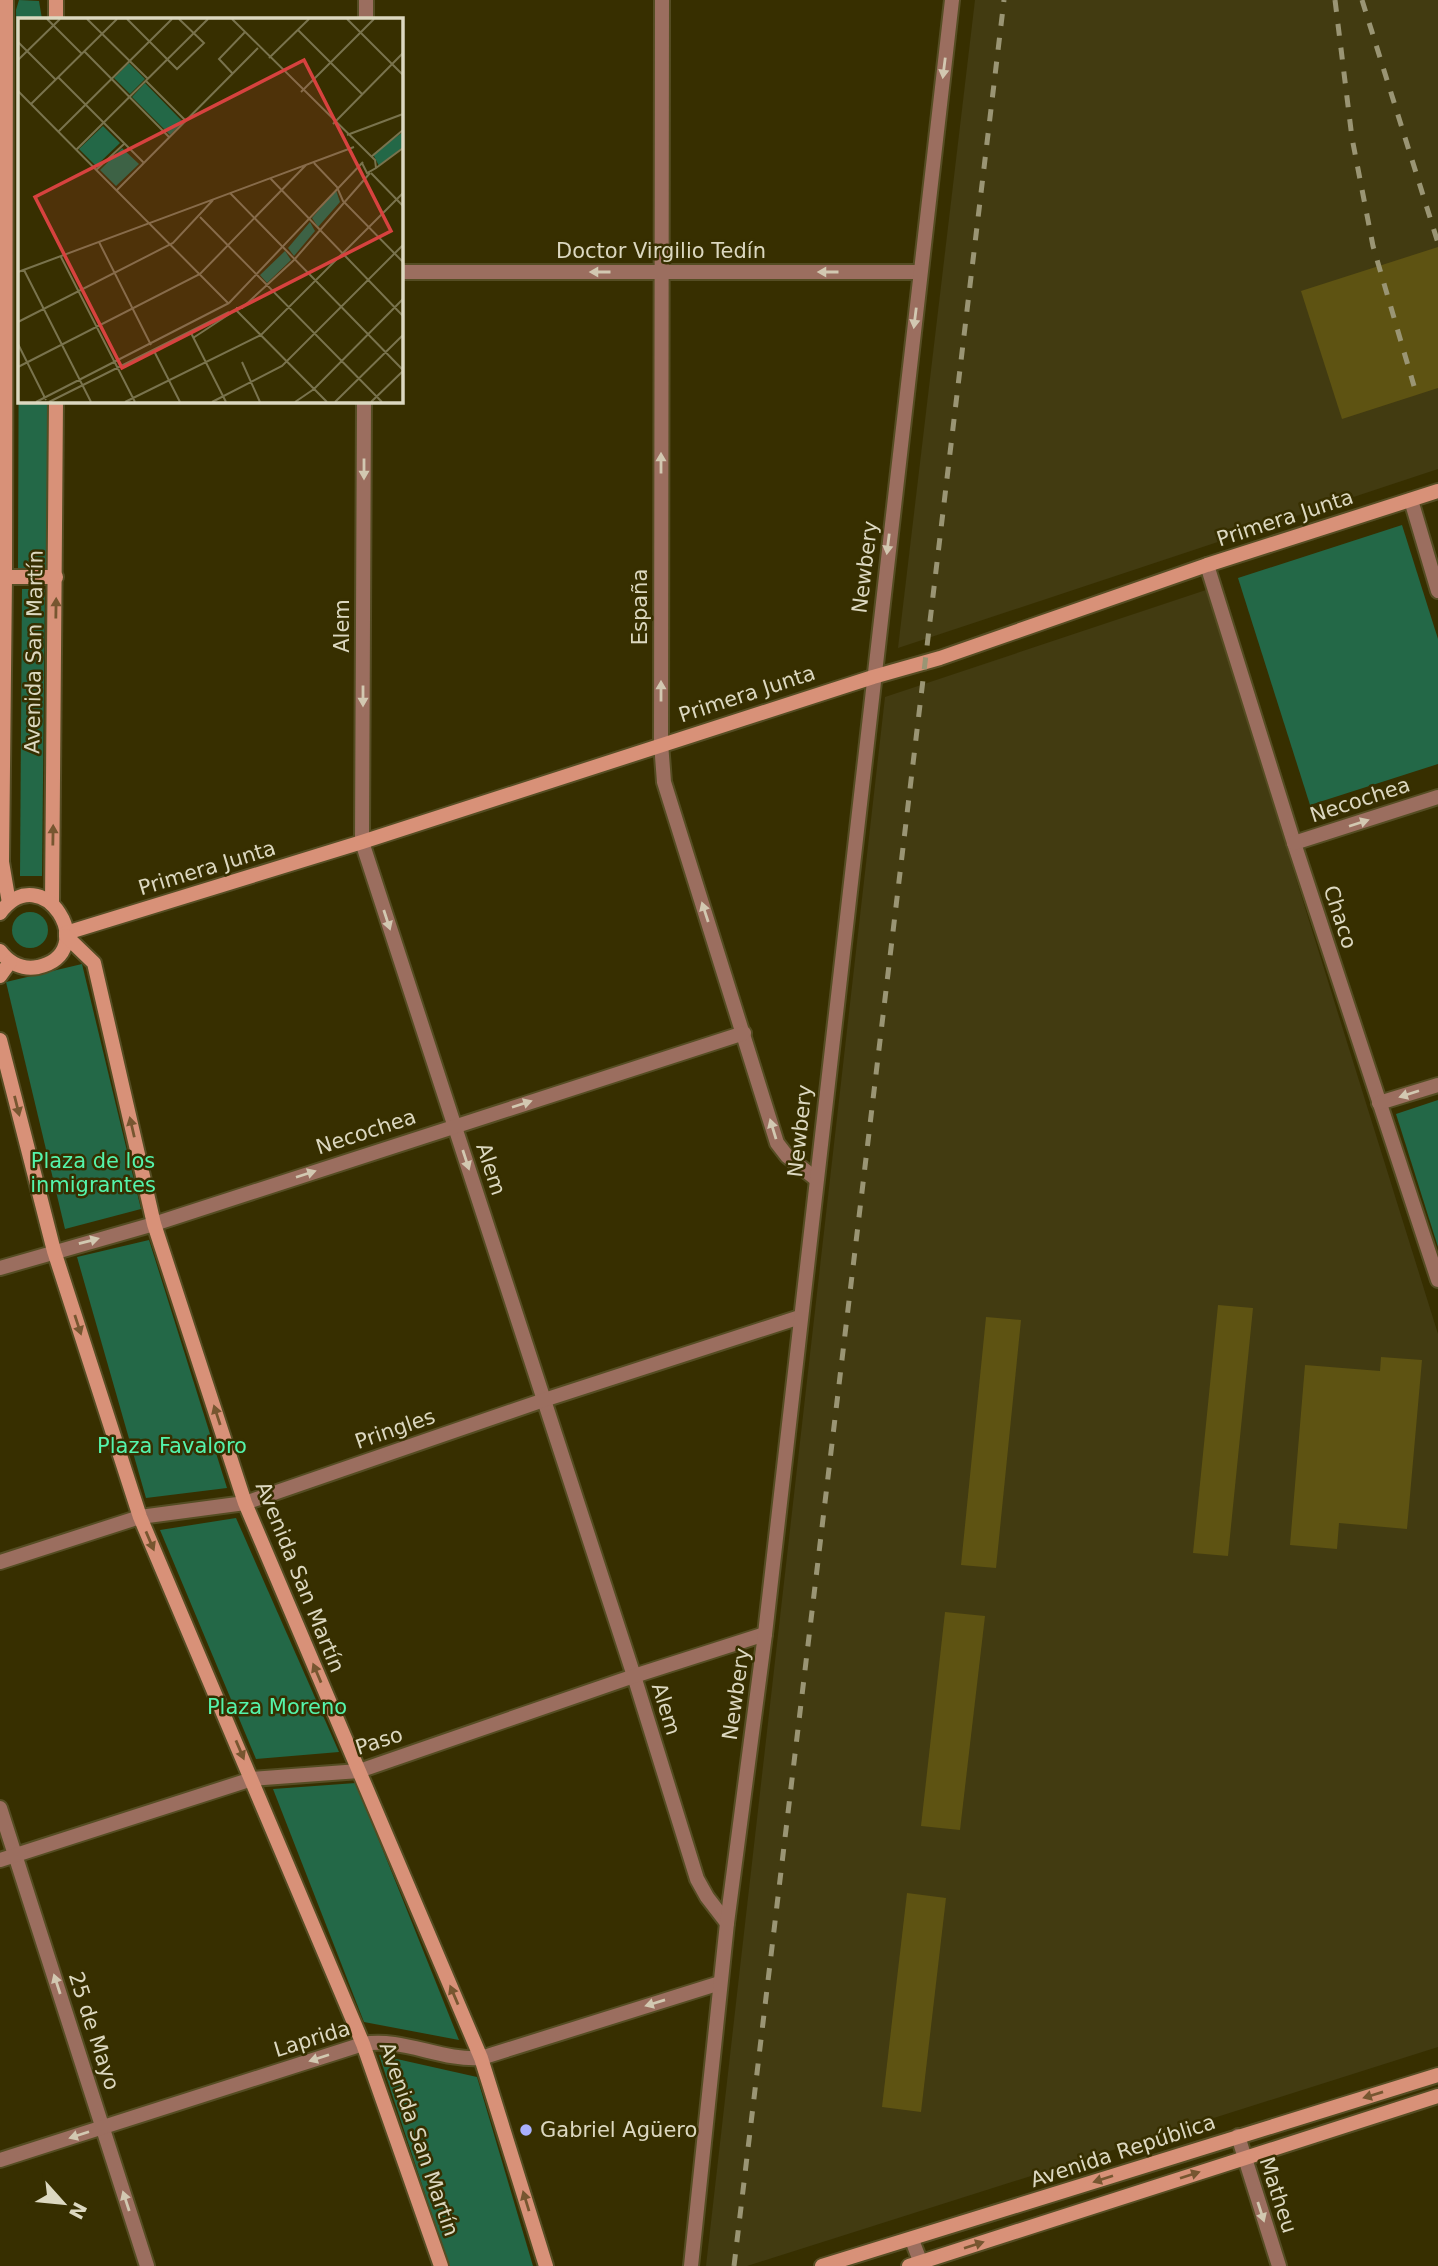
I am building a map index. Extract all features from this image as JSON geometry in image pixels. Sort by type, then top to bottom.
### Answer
[{"type":"main road","name":"Avenida San Martín","points":[[5,908],[2,862],[8,270],[6,0]]},
{"type":"main road","points":[[55,0],[55,18]]},
{"type":"main road","name":"Avenida San Martín","points":[[56,402],[52,904],[61,914],[66,935],[94,964],[154,1224],[245,1503],[481,2058],[546,2266]]},
{"type":"main road","name":"Primera Junta","points":[[66,935],[362,842],[661,743],[940,658],[1206,565],[1438,491]]},
{"type":"main road","points":[[3,577],[56,577]]},
{"type":"main road","points":[[5,908],[28,896],[38,897],[52,904]]},
{"type":"main road","points":[[0,976],[4,958],[20,967],[42,966],[59,953],[66,935]]},
{"type":"main road","name":"Avenida San Martín","points":[[0,1040],[54,1251],[140,1517],[363,2044],[441,2266]]},
{"type":"main road","name":"Avenida República","points":[[822,2266],[1438,2075]]},
{"type":"main road","name":"Avenida República","points":[[917,2265],[1438,2096]]},
{"type":"street","points":[[366,0],[366,18]]},
{"type":"street","name":"España","points":[[662,0],[661,743],[664,782],[778,1143],[787,1156],[816,1180]]},
{"type":"street","name":"Newbery","points":[[691,2266],[720,1983],[765,1634],[952,0]]},
{"type":"street","name":"Doctor Virgilio Tedín","points":[[402,272],[920,272]]},
{"type":"street","name":"Alem","points":[[364,402],[362,842],[634,1676],[697,1879],[727,1923]]},
{"type":"street","points":[[1410,500],[1438,591]]},
{"type":"street","name":"Chaco","points":[[1206,565],[1379,1103],[1437,1271]]},
{"type":"street","name":"Necochea","points":[[1294,843],[1438,797]]},
{"type":"street","name":"Necochea","points":[[0,1268],[154,1224],[744,1033]]},
{"type":"street","points":[[1379,1103],[1438,1084]]},
{"type":"street","name":"Pringles","points":[[0,1562],[140,1517],[245,1503],[544,1400],[800,1317]]},
{"type":"street","name":"Paso","points":[[0,1860],[253,1779],[359,1771],[765,1634]]},
{"type":"street","name":"25 de Mayo","points":[[0,1808],[147,2266]]},
{"type":"street","name":"Laprida","points":[[0,2160],[363,2044],[380,2041],[462,2059],[481,2058],[720,1983]]},
{"type":"street","name":"Matheu","points":[[1238,2136],[1279,2266]]},
{"type":"street","points":[[912,2240],[917,2265]]},
{"type":"shaded area","points":[[975,0],[1438,0],[1438,469],[898,648]]},
{"type":"shaded area","points":[[1206,590],[1438,1334],[1438,2047],[747,2266],[706,2266],[885,697]]},
{"type":"green space","points":[[19,0],[39,1],[42,18],[18,18],[18,156],[16,10]]},
{"type":"green space","points":[[19,402],[51,402],[50,571],[18,571]]},
{"type":"green space","points":[[1402,525],[1438,639],[1438,764],[1310,805],[1238,578]]},
{"type":"green space","points":[[22,589],[45,589],[42,876],[20,876]]},
{"type":"green space","points":[[30,912],[43,917],[48,930],[43,943],[30,948],[17,943],[12,930],[17,917]]},
{"type":"green space","name":"Plaza de los inmigrantes","points":[[82,964],[141,1209],[65,1229],[6,982]]},
{"type":"green space","points":[[1438,1100],[1438,1247],[1396,1114]]},
{"type":"green space","name":"Plaza Favaloro","points":[[149,1240],[227,1488],[146,1498],[77,1257]]},
{"type":"green space","name":"Plaza Moreno","points":[[236,1518],[339,1752],[256,1759],[160,1530]]},
{"type":"green space","points":[[356,1783],[459,2040],[364,2022],[273,1789]]},
{"type":"green space","points":[[379,2055],[477,2077],[533,2266],[449,2266]]},
{"type":"building","points":[[1438,247],[1438,388],[1342,419],[1301,291]]},
{"type":"building","points":[[1218,1305],[1253,1308],[1228,1556],[1193,1553]]},
{"type":"building","points":[[986,1317],[1021,1320],[996,1568],[961,1565]]},
{"type":"building","points":[[1381,1357],[1422,1360],[1407,1529],[1339,1523],[1337,1549],[1290,1545],[1305,1365],[1380,1371]]},
{"type":"building","points":[[945,1612],[985,1616],[960,1830],[921,1826]]},
{"type":"building","points":[[907,1893],[946,1898],[921,2112],[882,2107]]},
{"type":"railway","points":[[734,2266],[1004,0]]},
{"type":"railway","points":[[1335,0],[1352,138],[1373,246],[1414,386]]},
{"type":"railway","points":[[1362,0],[1438,243]]},
{"type":"place","name":"Gabriel Agüero","points":[[526,2130]]}]
